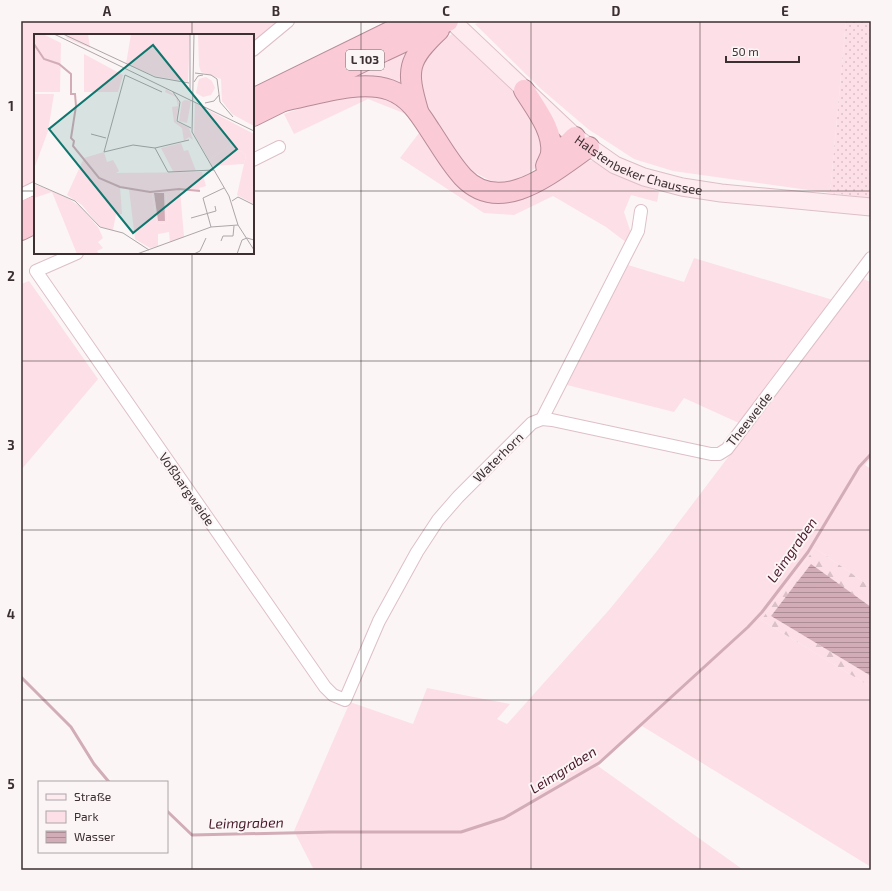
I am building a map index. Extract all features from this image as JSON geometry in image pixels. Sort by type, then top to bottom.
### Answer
[{"type":"highway","name":"L 103","points":[[254,99],[412,21]]},
{"type":"highway","name":"L 103","points":[[254,116],[384,51],[449,21]]},
{"type":"highway","name":"L 103","points":[[418,111],[410,81],[414,60],[423,45],[449,21]]},
{"type":"highway","name":"L 103","points":[[283,101],[351,87],[374,86],[390,90],[405,97],[418,111],[459,172],[469,182],[482,189],[499,193],[518,191],[562,167],[582,142]]},
{"type":"highway","points":[[524,90],[550,138],[551,154],[546,166]]},
{"type":"highway","points":[[528,186],[546,166],[582,142]]},
{"type":"highway","points":[[21,212],[34,206]]},
{"type":"highway","points":[[21,230],[34,224]]},
{"type":"main road","name":"Halstenbeker Chaussee","points":[[452,21],[524,90],[582,142],[615,165],[644,177],[682,187],[720,193],[871,207]]},
{"type":"street","points":[[254,49],[288,21]]},
{"type":"street","points":[[254,160],[279,147]]},
{"type":"street","points":[[21,195],[34,188]]},
{"type":"street","points":[[542,419],[638,231],[641,211]]},
{"type":"street","name":"Voßbargweide","points":[[75,254],[36,271],[325,687],[333,695],[345,700]]},
{"type":"street","name":"Theeweide","points":[[542,419],[711,454],[719,454],[727,449],[871,258]]},
{"type":"street","name":"Waterhorn","points":[[345,700],[379,621],[417,552],[438,520],[458,497],[532,423],[542,419]]},
{"type":"green space","points":[[21,21],[280,21],[254,43],[254,34],[34,34],[34,196],[21,203]]},
{"type":"green space","points":[[483,21],[846,21],[830,193],[673,171],[634,159],[588,129],[540,88],[475,24]]},
{"type":"green space","points":[[846,21],[871,21],[871,198],[830,193]]},
{"type":"green space","points":[[452,34],[490,63],[521,97],[545,136],[538,166],[528,174],[515,180],[503,182],[491,181],[470,170],[444,138],[422,103],[420,63],[430,49]]},
{"type":"green space","points":[[418,42],[406,85],[324,87]]},
{"type":"green space","points":[[338,95],[391,95],[488,197],[585,160],[593,161],[631,181],[659,192],[657,202],[631,195],[624,212],[631,233],[627,243],[606,227],[553,196],[514,215],[484,213],[400,158],[422,129],[406,114],[368,99],[294,134],[284,114]]},
{"type":"green space","points":[[694,258],[833,300],[739,423],[684,398],[674,412],[567,385],[628,265],[684,282]]},
{"type":"green space","points":[[863,279],[871,282],[871,458],[865,465],[871,469],[871,587],[815,548],[761,620],[871,687],[871,867],[642,726],[598,766],[742,869],[741,870],[314,870],[294,831],[350,702],[413,724],[427,688],[510,704],[497,719],[507,724],[609,610],[657,551]]},
{"type":"green space","points":[[29,281],[98,379],[21,470],[21,284]]},
{"type":"green space","points":[[815,548],[871,587],[871,607],[811,565],[771,616],[871,676],[871,687],[761,620]]},
{"type":"water","points":[[811,564],[871,607],[871,676],[771,616]]},
{"type":"waterway","name":"Leimgraben","points":[[168,812],[192,835],[330,832],[461,832],[504,818],[599,763],[748,627],[762,612],[808,552],[859,467],[871,454]]},
{"type":"waterway","name":"Leimgraben","points":[[21,677],[71,727],[94,764],[108,781]]}]
